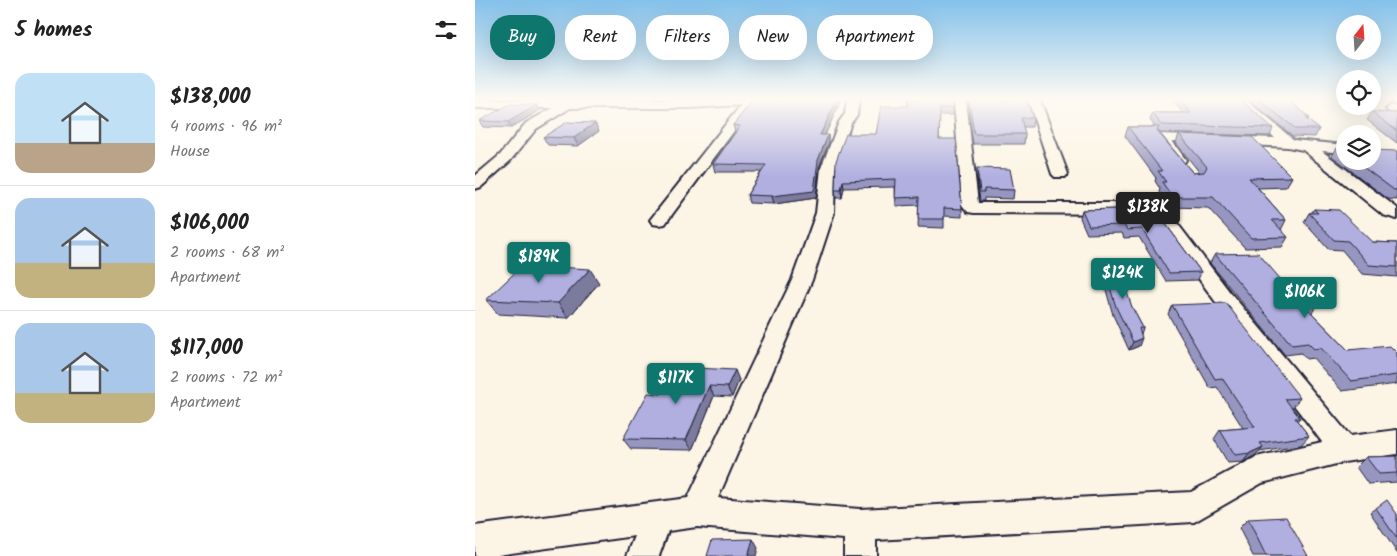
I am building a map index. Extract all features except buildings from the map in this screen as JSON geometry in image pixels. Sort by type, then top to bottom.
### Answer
[{"type":"street","points":[[475,184],[505,158],[531,126]]},
{"type":"street","points":[[659,220],[735,126]]},
{"type":"street","points":[[697,512],[802,280],[825,213],[828,168],[844,126]]},
{"type":"street","points":[[962,126],[970,206],[974,208],[1151,208],[1158,210],[1222,296],[1344,449]]},
{"type":"street","points":[[1043,126],[1060,174]]},
{"type":"street","points":[[1270,126],[1289,142]]},
{"type":"street","points":[[1187,170],[1163,139],[1165,137],[1289,142],[1308,147],[1336,149]]},
{"type":"street","points":[[1308,147],[1389,212],[1397,214]]},
{"type":"street","points":[[475,542],[697,512],[860,541],[1194,507],[1256,471],[1344,449],[1397,442]]},
{"type":"street","points":[[643,556],[658,516]]}]
